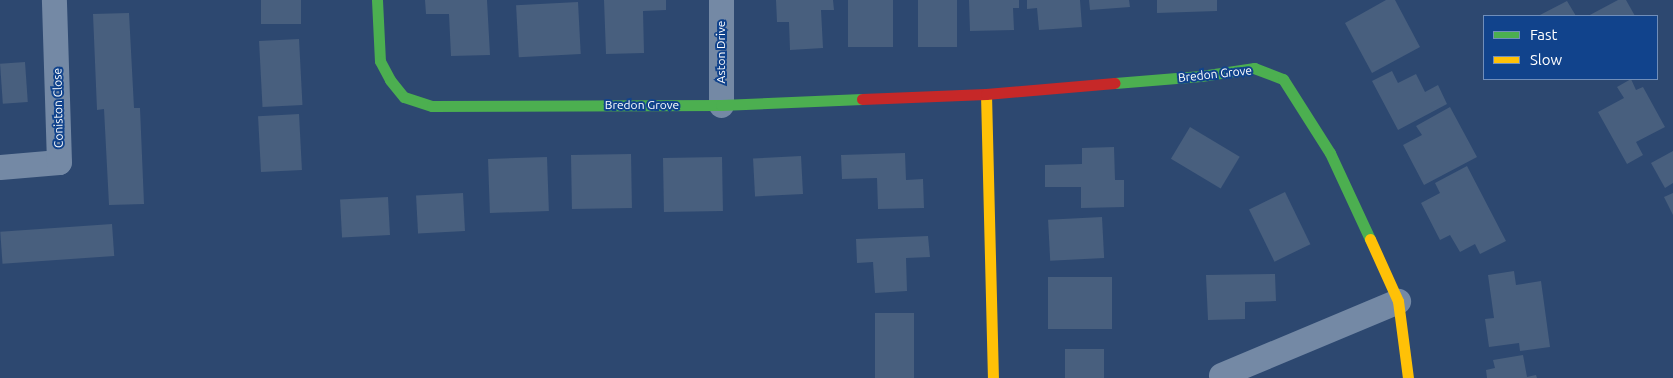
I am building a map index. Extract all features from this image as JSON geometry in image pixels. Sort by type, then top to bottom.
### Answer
[{"type":"street","name":"Coniston Close","points":[[0,167],[59,162],[54,0]]},
{"type":"street","name":"Bredon Grove","points":[[377,0],[380,61],[390,80],[404,97],[432,106],[721,104],[986,94],[1201,76],[1254,68],[1282,80],[1330,153],[1398,301],[1408,378]]},
{"type":"street","name":"Aston Drive","points":[[721,104],[722,0]]},
{"type":"street","points":[[986,94],[993,378]]},
{"type":"street","points":[[1221,375],[1398,301]]},
{"type":"building","points":[[261,0],[301,0],[301,24],[261,24]]},
{"type":"building","points":[[425,0],[487,0],[490,55],[451,56],[449,14],[426,14]]},
{"type":"building","points":[[604,0],[666,0],[666,10],[643,11],[644,53],[606,54]]},
{"type":"building","points":[[776,0],[833,0],[834,10],[821,10],[823,48],[790,50],[789,22],[777,22]]},
{"type":"building","points":[[848,0],[893,0],[893,47],[848,47]]},
{"type":"building","points":[[918,0],[957,0],[957,47],[918,47]]},
{"type":"building","points":[[969,0],[1019,0],[1019,8],[1013,8],[1014,30],[970,31]]},
{"type":"building","points":[[1027,0],[1080,0],[1082,27],[1039,30],[1037,8],[1027,9]]},
{"type":"building","points":[[1089,0],[1129,0],[1130,7],[1090,10]]},
{"type":"building","points":[[1157,0],[1217,0],[1217,11],[1157,13]]},
{"type":"building","points":[[1386,0],[1395,0],[1420,47],[1372,73],[1345,23]]},
{"type":"building","points":[[1618,0],[1626,0],[1634,15],[1590,15]]},
{"type":"building","points":[[1567,1],[1575,15],[1540,15]]},
{"type":"building","points":[[578,2],[581,54],[519,57],[516,5]]},
{"type":"building","points":[[129,13],[134,108],[140,108],[144,204],[109,205],[104,109],[97,110],[93,14]]},
{"type":"building","points":[[299,39],[302,105],[263,107],[259,41]]},
{"type":"building","points":[[25,62],[28,102],[3,104],[0,64]]},
{"type":"building","points":[[1392,71],[1398,83],[1416,74],[1425,92],[1438,85],[1447,104],[1398,130],[1372,81]]},
{"type":"building","points":[[1631,80],[1636,90],[1643,87],[1665,127],[1636,142],[1643,155],[1627,164],[1598,112],[1624,98],[1617,87]]},
{"type":"building","points":[[1450,107],[1477,157],[1424,185],[1403,145],[1422,135],[1416,126]]},
{"type":"building","points":[[299,114],[302,170],[261,172],[258,116]]},
{"type":"building","points":[[1190,127],[1240,157],[1221,189],[1171,159]]},
{"type":"building","points":[[1114,147],[1115,180],[1124,180],[1124,207],[1081,208],[1081,187],[1045,187],[1045,165],[1082,164],[1082,148]]},
{"type":"building","points":[[1673,151],[1673,183],[1665,188],[1651,163]]},
{"type":"building","points":[[905,153],[906,180],[923,179],[924,208],[878,209],[877,178],[842,179],[841,155]]},
{"type":"building","points":[[631,154],[632,208],[572,209],[571,155]]},
{"type":"building","points":[[801,156],[803,194],[755,196],[753,159]]},
{"type":"building","points":[[547,157],[549,211],[490,213],[488,159]]},
{"type":"building","points":[[722,157],[723,211],[664,212],[663,158]]},
{"type":"building","points":[[1467,166],[1506,241],[1480,254],[1475,244],[1460,252],[1450,235],[1440,240],[1421,203],[1440,193],[1435,183]]},
{"type":"building","points":[[1285,192],[1310,244],[1274,262],[1249,210]]},
{"type":"building","points":[[463,193],[465,231],[418,233],[416,195]]},
{"type":"building","points":[[1673,193],[1673,215],[1664,197]]},
{"type":"building","points":[[388,197],[390,235],[342,237],[340,200]]},
{"type":"building","points":[[1102,217],[1104,258],[1050,261],[1048,220]]},
{"type":"building","points":[[112,224],[114,256],[3,264],[0,232]]},
{"type":"building","points":[[928,236],[930,257],[906,258],[907,291],[875,293],[873,262],[857,263],[856,239]]},
{"type":"building","points":[[1514,271],[1516,285],[1541,281],[1550,347],[1520,351],[1519,343],[1489,347],[1485,319],[1494,318],[1488,275]]},
{"type":"building","points":[[1275,274],[1276,301],[1245,302],[1245,319],[1208,320],[1206,275]]},
{"type":"building","points":[[1048,277],[1112,277],[1112,329],[1048,329]]},
{"type":"building","points":[[875,313],[914,313],[914,378],[875,378]]},
{"type":"building","points":[[1065,349],[1104,349],[1104,378],[1065,378]]},
{"type":"building","points":[[1523,355],[1527,377],[1536,375],[1537,378],[1487,378],[1486,370],[1495,368],[1493,360]]},
{"type":"traffic: fast","points":[[377,0],[380,61],[390,80],[404,97],[432,106],[721,105],[862,99]]},
{"type":"traffic: fast","points":[[1115,83],[1201,76],[1254,68],[1283,79],[1330,153],[1370,239]]},
{"type":"traffic: slow","points":[[986,94],[993,378]]},
{"type":"traffic: slow","points":[[1370,239],[1398,301],[1408,378]]},
{"type":"traffic: jam","points":[[862,99],[986,94],[1115,83]]}]
